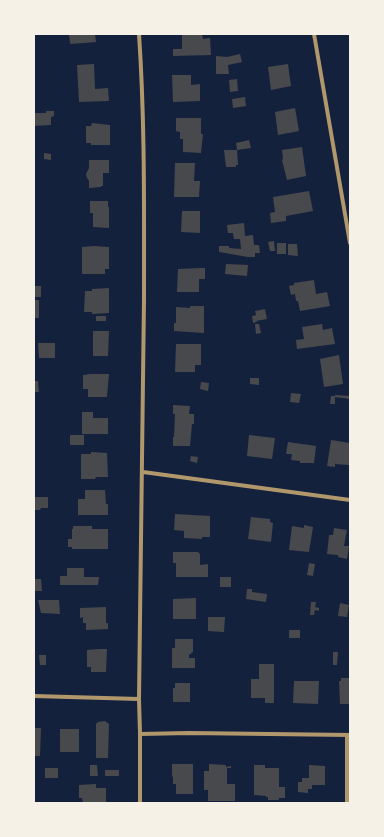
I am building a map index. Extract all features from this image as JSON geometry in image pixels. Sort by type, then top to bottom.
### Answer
[{"type":"street","points":[[139,34],[143,89],[144,164],[143,472],[139,700],[140,803]]},
{"type":"street","points":[[314,34],[350,243]]},
{"type":"street","points":[[143,472],[350,500]]},
{"type":"street","points":[[34,696],[139,700]]},
{"type":"street","points":[[140,734],[190,733],[349,735],[347,803]]},
{"type":"building","points":[[69,34],[95,34],[96,42],[71,44]]},
{"type":"building","points":[[182,34],[202,34],[203,39],[210,38],[211,55],[173,56],[173,49],[182,49]]},
{"type":"building","points":[[240,54],[242,62],[228,65],[229,74],[216,74],[216,56],[227,57]]},
{"type":"building","points":[[94,64],[95,89],[108,88],[109,101],[79,102],[77,65]]},
{"type":"building","points":[[288,64],[291,86],[271,90],[268,67]]},
{"type":"building","points":[[172,75],[191,75],[191,85],[200,84],[200,101],[173,102]]},
{"type":"building","points":[[237,79],[238,91],[230,92],[229,80]]},
{"type":"building","points":[[245,97],[246,106],[233,108],[232,99]]},
{"type":"building","points":[[295,108],[299,131],[278,135],[275,112]]},
{"type":"building","points":[[46,111],[54,111],[54,116],[51,117],[51,125],[34,126],[34,113],[46,113]]},
{"type":"building","points":[[176,118],[201,118],[201,134],[203,134],[201,153],[183,152],[183,139],[180,139],[180,132],[176,131]]},
{"type":"building","points":[[92,123],[110,125],[110,145],[91,145],[91,143],[86,143],[86,126],[91,126]]},
{"type":"building","points":[[249,140],[251,148],[237,150],[236,143]]},
{"type":"building","points":[[302,147],[306,176],[287,180],[282,160],[282,150]]},
{"type":"building","points":[[224,150],[237,150],[238,165],[236,165],[236,167],[226,167]]},
{"type":"building","points":[[44,153],[51,154],[51,160],[44,159]]},
{"type":"building","points":[[89,160],[109,160],[109,173],[103,173],[103,186],[101,187],[89,188],[89,181],[86,174],[89,168]]},
{"type":"building","points":[[175,163],[195,163],[194,181],[200,181],[199,197],[174,197]]},
{"type":"building","points":[[309,191],[313,211],[286,216],[286,221],[271,223],[270,213],[275,212],[273,197]]},
{"type":"building","points":[[90,201],[108,201],[109,228],[93,227],[93,213],[90,213]]},
{"type":"building","points":[[182,211],[200,211],[200,233],[181,232]]},
{"type":"building","points":[[244,223],[245,236],[253,235],[254,245],[259,245],[260,253],[255,253],[255,257],[248,257],[219,252],[219,246],[229,246],[229,248],[241,249],[240,239],[234,239],[233,233],[228,233],[227,225]]},
{"type":"building","points":[[274,241],[275,251],[270,251],[268,242]]},
{"type":"building","points":[[277,243],[286,243],[286,254],[277,254]]},
{"type":"building","points":[[288,244],[297,244],[298,256],[288,255]]},
{"type":"building","points":[[82,247],[109,247],[109,269],[105,269],[105,274],[82,274]]},
{"type":"building","points":[[226,264],[248,265],[247,276],[225,274]]},
{"type":"building","points":[[205,268],[205,279],[199,279],[199,292],[177,292],[178,269]]},
{"type":"building","points":[[314,280],[316,294],[327,292],[330,306],[300,311],[295,294],[291,295],[289,286],[294,285],[294,283]]},
{"type":"building","points":[[34,286],[41,286],[41,297],[34,297]]},
{"type":"building","points":[[109,288],[109,313],[92,314],[92,312],[84,312],[85,291]]},
{"type":"building","points":[[34,300],[39,300],[39,318],[34,318]]},
{"type":"building","points":[[190,306],[204,306],[204,333],[174,331],[174,323],[176,323],[176,307],[190,308]]},
{"type":"building","points":[[265,309],[267,319],[253,323],[252,316],[256,315],[255,311]]},
{"type":"building","points":[[96,316],[106,316],[106,321],[96,321]]},
{"type":"building","points":[[255,324],[259,324],[261,333],[256,334]]},
{"type":"building","points":[[322,324],[323,330],[332,328],[335,344],[297,349],[296,340],[304,339],[302,327]]},
{"type":"building","points":[[93,331],[109,331],[108,356],[93,356]]},
{"type":"building","points":[[38,343],[55,343],[55,358],[39,358]]},
{"type":"building","points":[[176,344],[201,344],[201,365],[195,365],[195,372],[175,372]]},
{"type":"building","points":[[339,355],[343,384],[324,387],[320,359]]},
{"type":"building","points":[[109,374],[107,397],[88,397],[88,389],[83,389],[83,375]]},
{"type":"building","points":[[250,378],[259,378],[259,385],[250,384]]},
{"type":"building","points":[[34,381],[38,381],[39,392],[34,392]]},
{"type":"building","points":[[201,382],[209,383],[208,391],[200,389]]},
{"type":"building","points":[[291,393],[301,394],[299,403],[290,402]]},
{"type":"building","points":[[331,396],[350,396],[350,399],[335,397],[335,404],[330,404]]},
{"type":"building","points":[[173,405],[190,406],[189,414],[194,414],[194,424],[192,424],[190,446],[173,446],[175,414],[173,414]]},
{"type":"building","points":[[82,412],[93,412],[93,418],[108,418],[108,434],[82,434]]},
{"type":"building","points":[[70,435],[84,435],[84,445],[70,445]]},
{"type":"building","points":[[249,435],[275,438],[272,459],[247,456]]},
{"type":"building","points":[[331,440],[350,443],[349,465],[335,464],[335,467],[327,466]]},
{"type":"building","points":[[288,442],[316,446],[314,463],[300,463],[300,461],[291,460],[292,454],[286,454]]},
{"type":"building","points":[[91,452],[107,453],[108,477],[81,479],[81,454],[91,454]]},
{"type":"building","points":[[191,456],[198,457],[197,463],[190,461]]},
{"type":"building","points":[[85,490],[105,490],[106,504],[108,504],[108,515],[78,515],[78,499],[85,499]]},
{"type":"building","points":[[34,497],[48,497],[48,508],[34,510]]},
{"type":"building","points":[[175,514],[210,516],[210,537],[202,537],[202,539],[184,538],[184,531],[174,530]]},
{"type":"building","points":[[251,517],[270,519],[270,522],[273,523],[271,542],[248,539]]},
{"type":"building","points":[[304,525],[313,527],[309,552],[289,550],[292,526],[304,528]]},
{"type":"building","points":[[73,526],[92,526],[92,529],[108,529],[108,549],[72,549],[72,547],[68,547],[68,539],[72,539]]},
{"type":"building","points":[[334,528],[347,530],[344,546],[349,546],[347,559],[338,557],[338,555],[327,554],[329,535],[333,535]]},
{"type":"building","points":[[173,552],[198,552],[200,554],[200,565],[208,564],[208,577],[176,577],[176,563],[173,563]]},
{"type":"building","points":[[309,563],[315,564],[313,576],[307,575]]},
{"type":"building","points":[[67,568],[84,568],[84,577],[99,577],[98,585],[60,585],[60,576],[67,576]]},
{"type":"building","points":[[220,577],[231,577],[231,587],[220,587]]},
{"type":"building","points":[[34,579],[41,579],[42,591],[34,591]]},
{"type":"building","points":[[247,589],[252,589],[252,592],[267,594],[266,602],[246,599]]},
{"type":"building","points":[[196,598],[196,619],[173,619],[173,599]]},
{"type":"building","points":[[38,600],[59,600],[60,614],[41,613]]},
{"type":"building","points":[[311,602],[316,602],[315,607],[319,608],[319,611],[315,610],[314,615],[310,615]]},
{"type":"building","points":[[340,603],[349,605],[347,617],[338,616]]},
{"type":"building","points":[[106,607],[106,623],[108,623],[108,629],[86,630],[86,623],[83,623],[83,617],[80,618],[80,608]]},
{"type":"building","points":[[208,617],[225,617],[224,632],[208,631]]},
{"type":"building","points":[[289,630],[300,630],[300,638],[289,638]]},
{"type":"building","points":[[175,639],[193,639],[193,652],[189,655],[189,658],[195,658],[195,668],[172,668],[172,648],[175,648]]},
{"type":"building","points":[[107,649],[106,672],[91,672],[91,667],[87,667],[87,650]]},
{"type":"building","points":[[333,652],[338,652],[337,665],[333,665]]},
{"type":"building","points":[[39,655],[46,655],[46,665],[40,665]]},
{"type":"building","points":[[259,664],[274,664],[274,703],[265,703],[265,698],[251,698],[251,679],[259,679]]},
{"type":"building","points":[[341,678],[350,678],[350,704],[340,704],[339,681],[341,681]]},
{"type":"building","points":[[294,681],[319,681],[318,704],[293,703]]},
{"type":"building","points":[[175,683],[190,683],[190,702],[173,702],[173,688],[175,688]]},
{"type":"building","points":[[105,721],[109,724],[108,758],[96,758],[96,724],[98,722]]},
{"type":"building","points":[[34,728],[41,728],[40,756],[34,756]]},
{"type":"building","points":[[60,729],[79,729],[79,752],[60,752]]},
{"type":"building","points":[[172,764],[193,764],[193,794],[176,794],[176,784],[173,784],[173,776],[172,777]]},
{"type":"building","points":[[209,764],[226,765],[226,767],[231,766],[231,768],[227,768],[227,784],[235,784],[235,801],[208,801],[208,790],[204,790],[204,771],[209,771]]},
{"type":"building","points":[[90,765],[97,765],[98,776],[90,776]]},
{"type":"building","points":[[254,765],[265,765],[265,768],[279,768],[279,787],[285,787],[285,798],[279,798],[279,800],[268,800],[268,797],[266,796],[254,795]]},
{"type":"building","points":[[309,765],[325,766],[325,785],[312,785],[312,789],[308,789],[308,793],[298,792],[298,782],[302,782],[302,778],[309,778]]},
{"type":"building","points":[[45,768],[58,768],[58,778],[45,778]]},
{"type":"building","points":[[105,770],[119,770],[119,776],[105,776]]},
{"type":"building","points":[[96,784],[96,788],[106,788],[106,803],[83,803],[82,798],[79,798],[79,785]]}]
